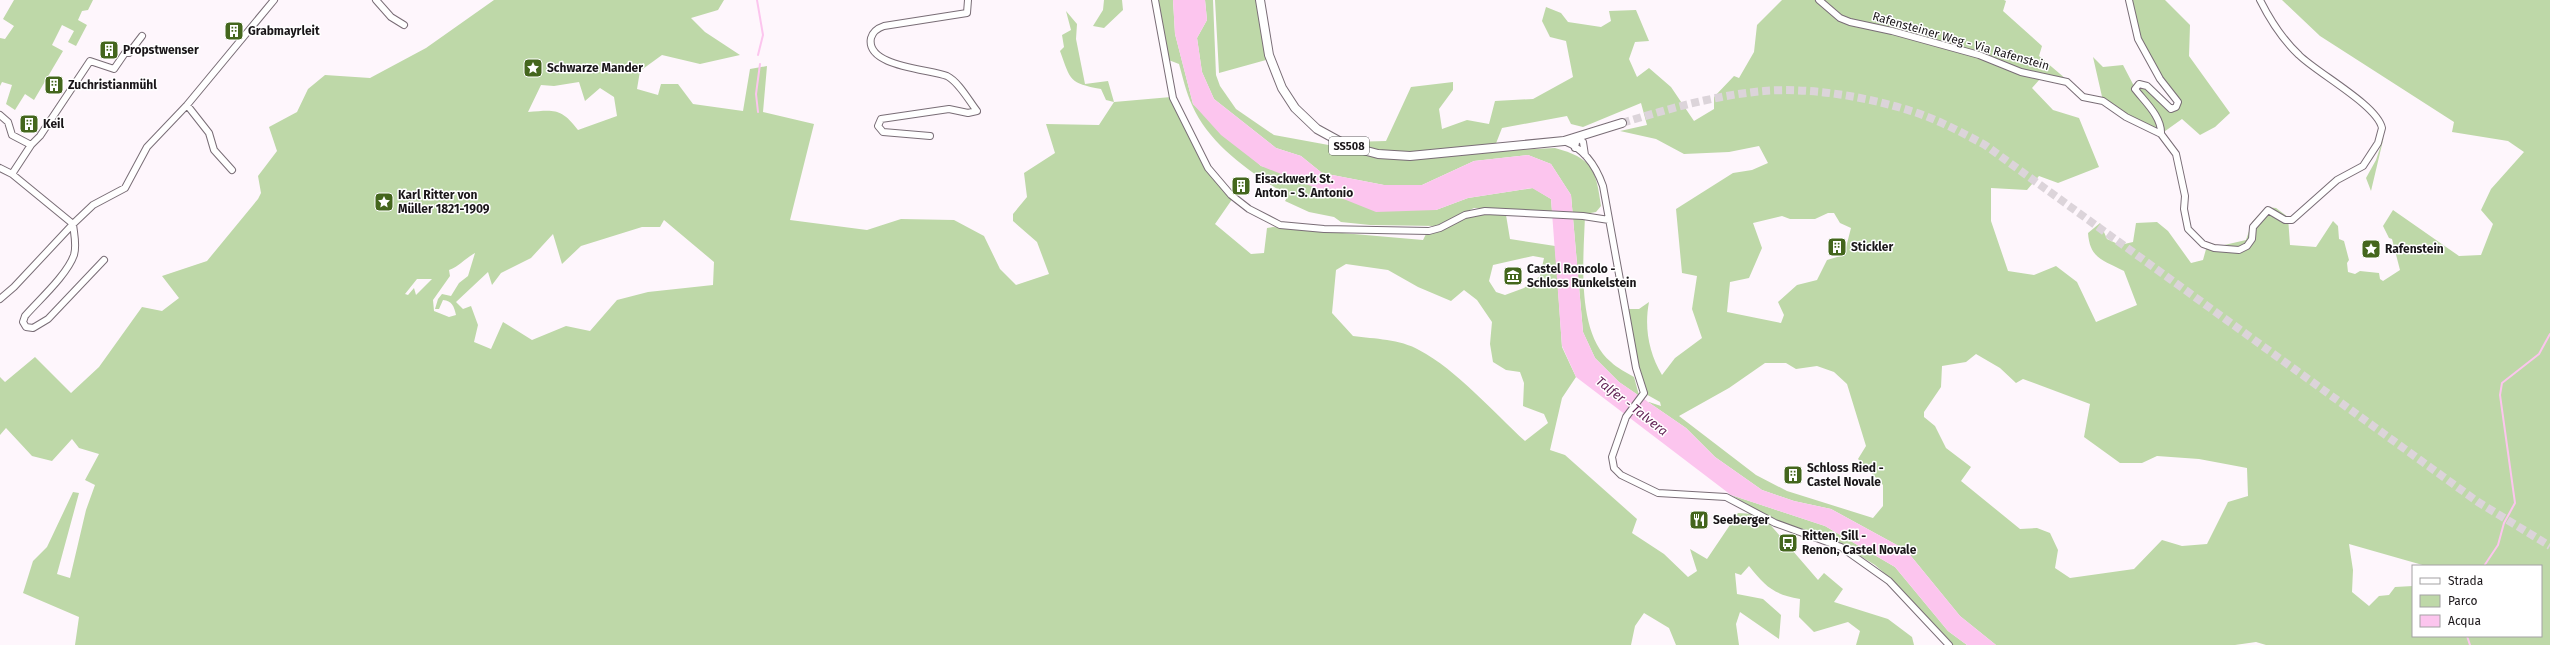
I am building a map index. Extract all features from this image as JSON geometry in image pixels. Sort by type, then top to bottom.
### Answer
[{"type":"main road","name":"SS508","points":[[1260,0],[1269,55],[1282,88],[1304,116],[1337,142],[1378,154],[1410,156],[1580,140],[1590,133],[1622,123]]},
{"type":"street","points":[[0,299],[14,287],[73,224],[93,205],[125,188],[147,147],[187,105],[274,0]]},
{"type":"street","points":[[376,0],[391,17],[404,25]]},
{"type":"street","points":[[930,136],[883,132],[878,126],[878,123],[881,119],[949,109],[968,113],[977,111],[949,77],[887,62],[875,51],[871,44],[871,37],[877,28],[899,23],[922,22],[967,13],[968,0]]},
{"type":"street","points":[[1155,0],[1173,98],[1208,168],[1231,195],[1268,221],[1300,227],[1429,231],[1475,212],[1583,216],[1609,220]]},
{"type":"street","name":"Rafensteiner Weg - Via Rafenstein","points":[[1819,0],[1840,18],[1850,22],[1892,31],[1979,55],[2021,72],[2067,82],[2084,97],[2103,101],[2126,117],[2161,134],[2176,154],[2185,196],[2184,209],[2188,229],[2203,244],[2214,248],[2239,250],[2247,246],[2252,239],[2253,227],[2264,212],[2271,210],[2285,220],[2292,220],[2332,184],[2359,169],[2370,158],[2382,132],[2380,122],[2351,94],[2298,55],[2271,19],[2260,0]]},
{"type":"street","points":[[2129,0],[2138,39],[2160,79],[2178,102],[2176,107],[2171,109],[2147,86],[2139,84],[2135,89],[2156,116],[2162,127],[2161,134]]},
{"type":"street","points":[[12,174],[30,145],[40,136],[90,61],[114,69],[125,53],[129,53],[142,36]]},
{"type":"street","points":[[187,105],[209,133],[214,150],[232,170]]},
{"type":"street","points":[[0,115],[8,122],[12,135],[30,145]]},
{"type":"street","points":[[1575,148],[1580,140]]},
{"type":"street","points":[[1580,140],[1585,155]]},
{"type":"street","points":[[1564,141],[1585,155],[1596,166],[1603,186],[1636,368],[1643,394],[1626,417],[1612,457],[1614,468],[1621,475],[1658,493],[1726,497],[1775,522],[1841,547],[1889,581],[1949,645]]},
{"type":"street","points":[[0,168],[12,174],[73,224],[76,246],[74,255],[61,274],[25,316],[23,322],[26,327],[33,328],[48,319],[104,260]]},
{"type":"green space","points":[[14,0],[93,0],[88,10],[82,11],[78,20],[87,25],[76,46],[68,42],[74,31],[62,25],[52,45],[63,51],[34,100],[25,94],[15,110],[6,104],[12,85],[2,82],[0,86],[0,38],[5,39],[14,26],[3,19]]},
{"type":"green space","points":[[494,0],[724,0],[718,10],[691,18],[705,32],[740,55],[700,64],[662,55],[640,71],[637,89],[658,95],[661,84],[678,84],[693,104],[743,111],[750,69],[767,66],[763,112],[814,124],[790,220],[867,230],[901,219],[954,220],[984,236],[1000,269],[1016,285],[1049,274],[1037,242],[1013,221],[1013,214],[1027,197],[1024,173],[1055,153],[1046,124],[1099,125],[1114,102],[1171,97],[1208,168],[1233,198],[1215,224],[1251,254],[1264,253],[1267,228],[1273,227],[1423,240],[1426,234],[1471,215],[1506,215],[1510,239],[1555,246],[1562,347],[1576,377],[1562,398],[1550,450],[1565,455],[1637,519],[1632,533],[1664,554],[1688,577],[1697,571],[1690,549],[1707,559],[1738,513],[1754,514],[1767,521],[1818,580],[1824,573],[1843,589],[1834,602],[1888,619],[1912,637],[1914,645],[1856,645],[1860,631],[1848,622],[1814,632],[1799,617],[1800,599],[1776,592],[1765,584],[1749,566],[1741,575],[1735,573],[1737,594],[1763,599],[1781,615],[1779,639],[1740,612],[1736,624],[1739,645],[1676,645],[1669,628],[1644,613],[1635,626],[1631,645],[75,645],[79,617],[23,593],[33,561],[47,547],[73,492],[79,493],[57,574],[70,578],[86,510],[95,485],[85,480],[99,454],[79,448],[72,439],[52,461],[32,456],[6,428],[0,435],[0,377],[5,382],[35,357],[71,393],[99,367],[142,307],[162,311],[179,298],[162,276],[207,261],[258,199],[261,193],[258,176],[277,151],[269,127],[297,112],[308,89],[325,75],[370,78],[426,48]],"holes":[[[579,82],[585,101],[600,88],[614,97],[617,116],[578,130],[567,117],[556,112],[528,112],[541,85],[554,86]],[[664,220],[714,262],[713,285],[648,292],[617,300],[590,331],[566,326],[532,340],[503,322],[491,349],[474,342],[478,325],[471,306],[463,309],[456,302],[488,272],[492,285],[501,273],[531,258],[553,234],[562,264],[581,246],[642,227],[660,227]],[[475,253],[468,276],[459,283],[451,296],[442,294],[438,299],[435,309],[439,309],[443,300],[452,304],[456,315],[449,317],[434,311],[433,300],[450,276],[449,270]],[[1533,256],[1544,258],[1540,276],[1524,288],[1505,295],[1496,292],[1489,281],[1493,265]],[[1346,264],[1388,270],[1418,287],[1451,301],[1464,290],[1477,300],[1492,322],[1490,344],[1493,362],[1506,370],[1520,372],[1524,383],[1523,406],[1544,414],[1548,423],[1525,441],[1461,380],[1433,358],[1412,346],[1387,340],[1353,336],[1332,313],[1336,270]],[[417,279],[432,279],[416,295],[414,288],[408,295],[405,294]]]},
{"type":"green space","points":[[1104,0],[1122,0],[1123,10],[1104,28],[1093,26],[1103,10]]},
{"type":"green space","points":[[1155,0],[1173,0],[1175,34],[1193,104],[1261,166],[1436,210],[1468,198],[1533,188],[1551,199],[1552,211],[1474,208],[1436,226],[1370,225],[1341,222],[1334,217],[1309,212],[1285,201],[1288,196],[1260,178],[1233,157],[1221,146],[1200,120],[1188,95],[1179,64],[1166,59]]},
{"type":"green space","points":[[1205,0],[1213,0],[1216,75],[1220,86],[1236,109],[1274,135],[1334,146],[1359,155],[1361,150],[1350,142],[1386,141],[1411,87],[1453,82],[1453,90],[1439,109],[1442,129],[1467,120],[1489,124],[1495,101],[1533,99],[1573,77],[1566,41],[1550,37],[1542,21],[1546,7],[1561,13],[1568,22],[1601,27],[1611,21],[1609,11],[1636,10],[1649,41],[1635,42],[1629,59],[1637,77],[1649,68],[1671,87],[1694,121],[1714,109],[1714,97],[1734,76],[1739,78],[1754,52],[1757,25],[1782,0],[2004,0],[2006,1],[2003,11],[2042,46],[2039,56],[2066,79],[2040,79],[2032,88],[2053,110],[2079,118],[2099,167],[2058,183],[2039,176],[2027,190],[1991,188],[1991,221],[2008,271],[2034,275],[2056,266],[2077,282],[2096,322],[2137,305],[2124,271],[2099,258],[2095,254],[2089,242],[2088,233],[2100,223],[2107,239],[2120,245],[2133,242],[2136,223],[2157,222],[2168,231],[2191,263],[2203,260],[2208,242],[2220,246],[2246,240],[2252,222],[2266,207],[2276,208],[2288,217],[2290,245],[2316,247],[2333,221],[2338,226],[2339,239],[2344,241],[2349,260],[2347,263],[2348,272],[2355,274],[2360,271],[2379,273],[2380,279],[2383,281],[2400,270],[2392,239],[2389,238],[2383,226],[2393,210],[2459,256],[2481,255],[2493,224],[2481,210],[2491,189],[2524,152],[2508,141],[2452,132],[2454,122],[2320,36],[2282,0],[2550,0],[2550,645],[2266,645],[2256,642],[2235,645],[1996,645],[1960,616],[1906,550],[1831,509],[1794,501],[1762,490],[1715,457],[1686,428],[1647,401],[1661,406],[1660,402],[1644,393],[1640,382],[1626,309],[1639,309],[1649,302],[1647,331],[1654,358],[1662,375],[1675,358],[1702,338],[1692,309],[1697,276],[1682,273],[1676,209],[1733,173],[1752,170],[1768,163],[1759,146],[1729,152],[1684,154],[1656,139],[1620,131],[1647,125],[1641,103],[1583,127],[1571,124],[1567,116],[1502,128],[1495,146],[1426,150],[1428,154],[1555,148],[1577,156],[1590,167],[1597,183],[1601,206],[1596,212],[1585,214],[1583,271],[1587,313],[1592,332],[1600,349],[1613,364],[1634,377],[1639,396],[1619,382],[1595,358],[1583,332],[1571,195],[1551,164],[1528,155],[1474,161],[1422,185],[1384,185],[1322,173],[1301,156],[1276,148],[1214,99],[1202,72],[1197,38],[1207,20]],"holes":[[[1828,213],[1834,213],[1840,223],[1851,228],[1844,255],[1827,260],[1817,280],[1797,285],[1778,302],[1784,315],[1781,323],[1727,312],[1730,282],[1749,278],[1762,248],[1753,223],[1782,216],[1790,219],[1815,219]],[[1976,354],[2000,368],[2016,383],[2023,379],[2090,404],[2084,437],[2120,463],[2142,463],[2157,456],[2199,459],[2247,468],[2248,496],[2228,502],[2207,544],[2182,546],[2162,540],[2134,569],[2070,578],[2055,568],[2058,550],[2050,533],[2037,528],[2020,529],[1961,481],[1971,467],[1946,448],[1935,426],[1924,417],[1924,412],[1941,387],[1942,366],[1966,362]],[[1765,363],[1786,363],[1796,369],[1817,366],[1834,372],[1847,384],[1866,446],[1858,459],[1883,485],[1883,506],[1873,518],[1787,491],[1756,475],[1679,416],[1729,388]]]},
{"type":"green space","points":[[1215,0],[1257,0],[1266,60],[1219,73]]},
{"type":"green space","points":[[2129,0],[2165,0],[2190,25],[2189,56],[2230,113],[2215,127],[2200,135],[2182,119],[2161,134],[2103,101],[2093,57],[2103,67],[2123,65],[2135,88],[2139,84],[2147,86],[2171,109],[2178,102],[2138,39]]},
{"type":"green space","points":[[1066,11],[1077,24],[1076,39],[1085,84],[1108,81],[1114,102],[1106,100],[1101,89],[1083,85],[1069,75],[1060,51],[1064,47],[1062,35],[1071,30]]},
{"type":"green space","points":[[2384,136],[2371,191],[2366,178],[2376,160]]},
{"type":"green space","points":[[1731,495],[1825,526],[1895,567],[1948,631],[1967,645],[1953,645],[1890,578],[1875,565],[1842,545],[1778,522]]},
{"type":"water","name":"Talfer - Talvera","points":[[1173,0],[1205,0],[1207,20],[1197,38],[1202,72],[1214,99],[1276,148],[1301,156],[1322,173],[1384,185],[1422,185],[1474,161],[1528,155],[1551,164],[1571,195],[1583,332],[1595,358],[1619,382],[1686,428],[1715,457],[1762,490],[1794,501],[1831,509],[1906,550],[1960,616],[1996,645],[1967,645],[1948,631],[1895,567],[1825,526],[1731,495],[1576,377],[1562,346],[1551,199],[1532,188],[1468,198],[1436,210],[1376,212],[1261,166],[1221,135],[1193,104],[1175,34]]},
{"type":"waterway","points":[[757,0],[763,35],[758,55]]},
{"type":"waterway","points":[[758,112],[756,94],[760,64]]},
{"type":"waterway","points":[[2485,565],[2498,545],[2504,523],[2515,503],[2500,395],[2502,383],[2539,354],[2550,334]]},
{"type":"waterway","points":[[2467,637],[2470,645]]},
{"type":"tunnel","points":[[1622,123],[1710,99],[1746,93],[1781,90],[1800,90],[1857,97],[1921,114],[1940,122],[1985,145],[2478,502],[2550,546]]},
{"type":"place","name":"Grabmayrleit","points":[[234,31]]},
{"type":"place","name":"Propstwenser","points":[[109,50]]},
{"type":"place","name":"Schwarze Mander","points":[[533,68]]},
{"type":"place","name":"Zuchristianmühl","points":[[54,85]]},
{"type":"place","name":"Keil","points":[[29,124]]},
{"type":"place","name":"Eisackwerk St. Anton - S. Antonio","points":[[1241,186]]},
{"type":"place","name":"Karl Ritter von Müller 1821-1909","points":[[384,202]]},
{"type":"place","name":"Stickler","points":[[1837,247]]},
{"type":"place","name":"Rafenstein","points":[[2371,249]]},
{"type":"place","name":"Castel Roncolo - Schloss Runkelstein","points":[[1513,276]]},
{"type":"place","name":"Schloss Ried - Castel Novale","points":[[1793,475]]},
{"type":"place","name":"Seeberger","points":[[1699,520]]},
{"type":"place","name":"Ritten, Sill - Renon, Castel Novale","points":[[1788,543]]}]
